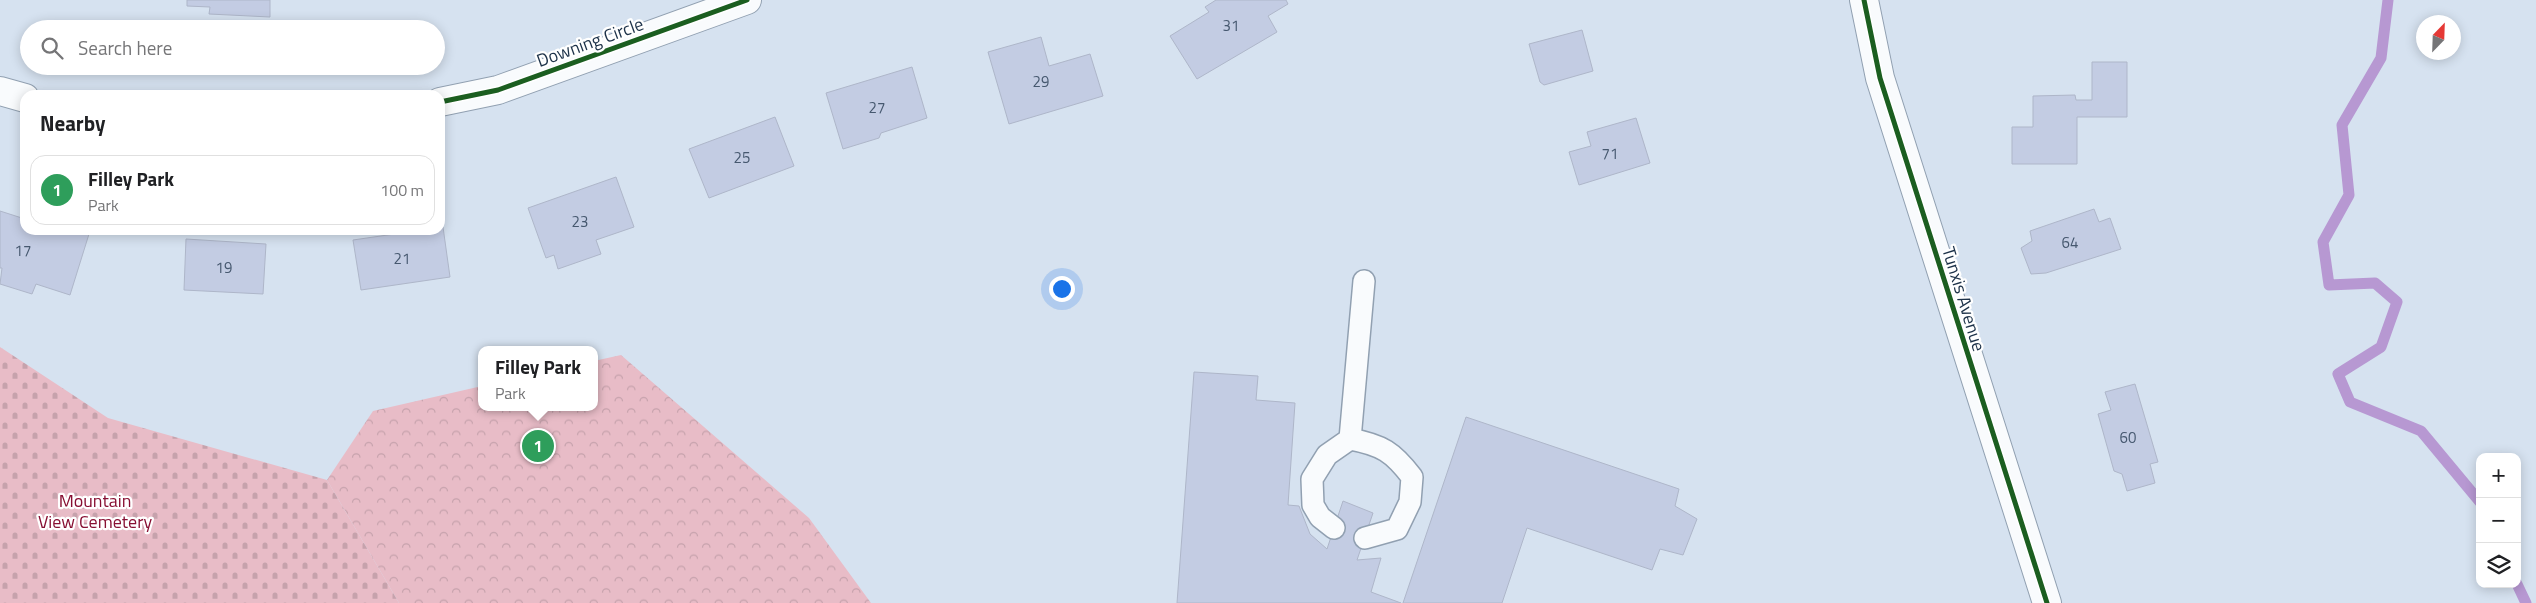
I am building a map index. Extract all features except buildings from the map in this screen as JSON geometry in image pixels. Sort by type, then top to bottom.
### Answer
[{"type":"main road","name":"Downing Circle","points":[[445,101],[498,90],[747,0]]},
{"type":"main road","name":"Tunxis Avenue","points":[[1864,0],[1880,78],[2048,603]]},
{"type":"main road","points":[[0,91],[20,97]]},
{"type":"lane","points":[[1350,439],[1364,281]]},
{"type":"lane","points":[[1334,528],[1320,517],[1313,505],[1312,479],[1327,455],[1350,439],[1368,443],[1396,456],[1412,477],[1410,502],[1396,528],[1364,538]]},
{"type":"green space","name":"Mountain View Cemetery","points":[[0,347],[108,418],[327,480],[399,603],[0,603]]},
{"type":"green space","points":[[621,355],[809,518],[871,603],[399,603],[327,480],[373,411],[478,387],[478,411],[598,411],[598,360]]},
{"type":"waterway","points":[[2388,0],[2381,58],[2342,125],[2349,195],[2323,242],[2329,285],[2375,283],[2397,302],[2381,347],[2338,374],[2350,402],[2421,431],[2477,498]]},
{"type":"waterway","points":[[2519,588],[2526,603]]},
{"type":"cycle path","points":[[445,101],[498,90],[747,0]]},
{"type":"cycle path","points":[[1864,0],[1880,78],[2047,603]]},
{"type":"place","name":"Filley Park","points":[[538,446]]}]
